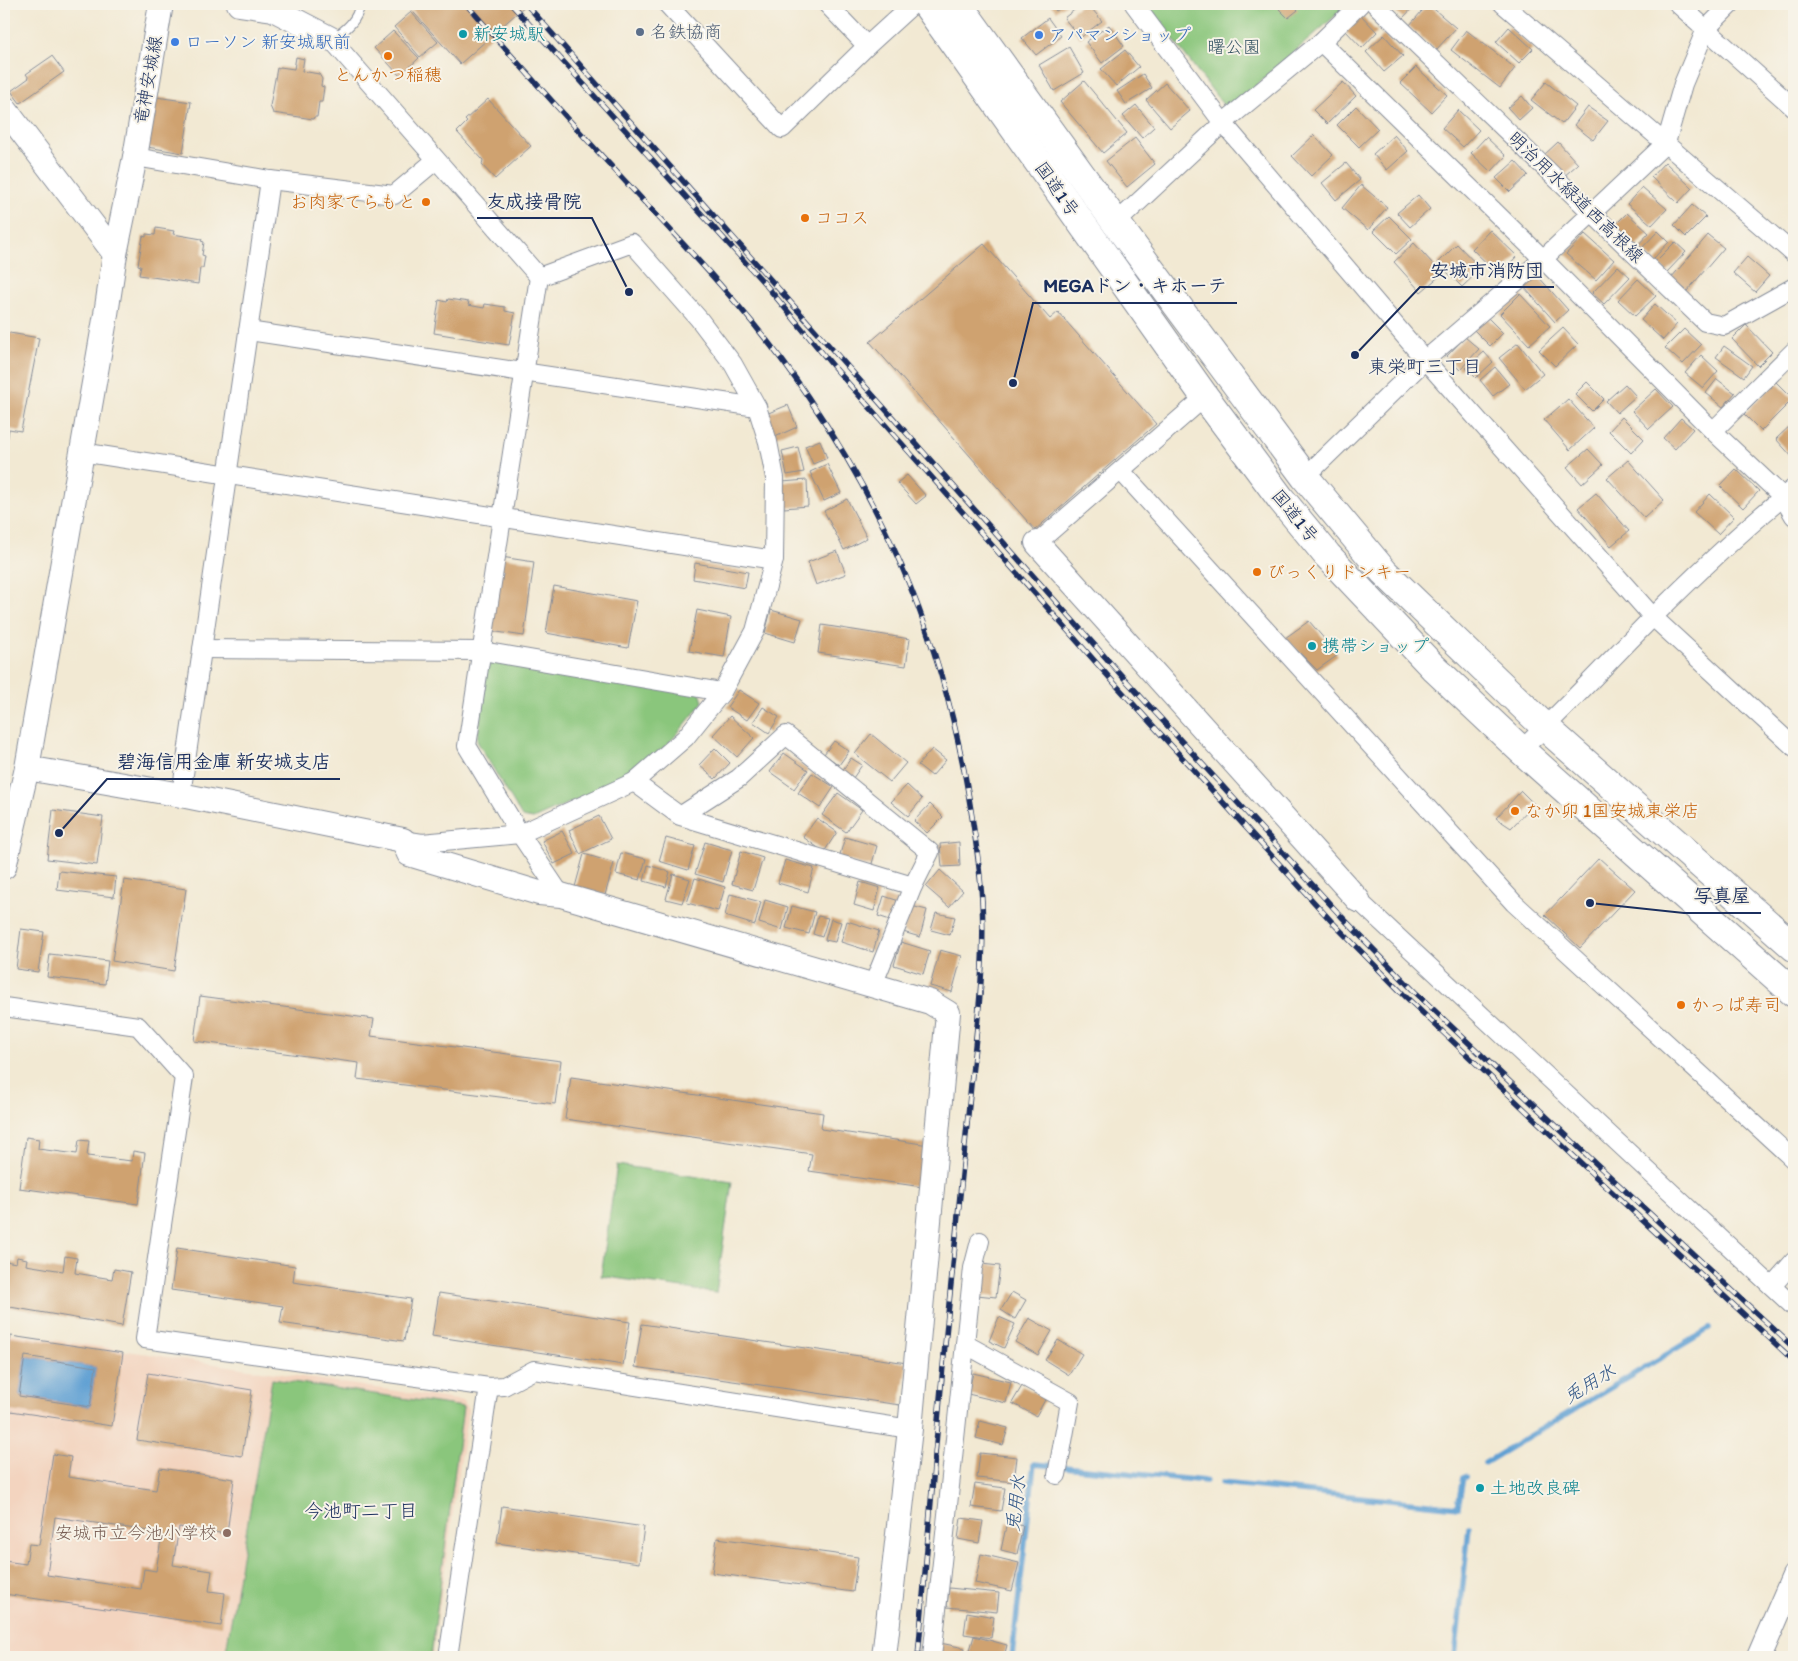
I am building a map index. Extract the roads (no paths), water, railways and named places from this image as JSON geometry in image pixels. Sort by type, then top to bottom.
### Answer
[{"type":"highway","name":"国道1号","points":[[926,4],[1205,397],[1281,498],[1327,555],[1433,667],[1521,750],[1794,994]]},
{"type":"highway","name":"国道1号","points":[[958,4],[1116,223],[1305,477],[1384,572],[1545,727],[1794,947]]},
{"type":"street","name":"竜神安城線","points":[[4,866],[27,768],[115,254],[135,157],[161,4]]},
{"type":"street","points":[[239,4],[273,6],[331,39],[540,277]]},
{"type":"street","points":[[667,4],[782,129],[913,4]]},
{"type":"street","points":[[827,4],[867,46]]},
{"type":"street","points":[[1134,4],[1223,123],[1425,360],[1653,617],[1794,747]]},
{"type":"street","name":"明治用水緑道西高根線","points":[[1375,4],[1705,322],[1724,326],[1794,287]]},
{"type":"street","points":[[1503,4],[1794,254]]},
{"type":"street","points":[[1678,4],[1794,108]]},
{"type":"street","points":[[1305,477],[1425,360],[1543,259],[1666,144],[1683,84],[1706,29],[1731,4]]},
{"type":"street","points":[[1116,223],[1223,123],[1320,42],[1356,5]]},
{"type":"street","points":[[1320,42],[1543,259],[1714,431],[1789,493],[1794,516]]},
{"type":"street","points":[[4,108],[115,254]]},
{"type":"street","points":[[135,157],[270,180],[394,195],[436,160]]},
{"type":"street","points":[[181,796],[270,180]]},
{"type":"street","points":[[27,768],[422,843],[520,834],[634,782],[685,738],[722,692],[755,631],[774,560],[775,478],[768,442],[757,407],[733,364],[700,319],[632,243],[540,277]]},
{"type":"street","points":[[540,277],[467,746],[520,834],[561,895]]},
{"type":"street","points":[[248,330],[757,407]]},
{"type":"street","points":[[1714,431],[1794,351]]},
{"type":"street","points":[[1205,397],[1037,543],[1358,900],[1794,1307]]},
{"type":"street","points":[[81,452],[774,560]]},
{"type":"street","points":[[1121,471],[1514,903],[1794,1160]]},
{"type":"street","points":[[1521,750],[1653,617],[1716,557],[1789,493]]},
{"type":"street","points":[[202,649],[482,651],[722,692]]},
{"type":"street","points":[[680,816],[740,778],[786,735],[930,852],[873,986]]},
{"type":"street","points":[[634,782],[680,816],[914,886]]},
{"type":"street","points":[[403,840],[409,854],[539,893],[561,895],[930,1002],[948,1013],[910,1430],[884,1657]]},
{"type":"street","points":[[4,1007],[138,1026],[184,1077],[145,1339],[489,1387],[504,1386],[534,1370],[910,1430]]},
{"type":"street","points":[[932,1657],[973,1268],[980,1241]]},
{"type":"street","points":[[1772,1286],[1794,1261]]},
{"type":"street","points":[[965,1344],[1070,1402],[1057,1475]]},
{"type":"street","points":[[448,1657],[489,1387]]},
{"type":"street","points":[[1760,1657],[1794,1576]]},
{"type":"lane","points":[[331,39],[343,32],[359,15],[360,4]]},
{"type":"water","points":[[25,1356],[96,1367],[90,1407],[19,1396]]},
{"type":"waterway","name":"兎用水","points":[[1485,1463],[1709,1329]]},
{"type":"waterway","name":"兎用水","points":[[1012,1657],[1034,1464],[1206,1481]]},
{"type":"waterway","name":"兎用水","points":[[1222,1483],[1458,1507],[1463,1477],[1465,1476]]},
{"type":"waterway","points":[[1455,1657],[1469,1528]]},
{"type":"railway","points":[[466,4],[572,124],[727,292],[769,343],[808,397],[838,443],[889,537],[910,585],[944,686],[957,738],[975,833],[981,887],[983,942],[979,1003],[934,1461],[918,1657]]},
{"type":"railway","points":[[511,4],[765,284],[833,366],[1116,685],[1333,923],[1406,997],[1794,1361]]},
{"type":"railway","points":[[526,4],[1122,676],[1341,916],[1414,991],[1794,1348]]},
{"type":"place","name":"名鉄協商","points":[[640,32]]},
{"type":"place","name":"新安城駅","points":[[463,34]]},
{"type":"place","name":"アパマンショップ","points":[[1039,35]]},
{"type":"place","name":"ローソン 新安城駅前","points":[[175,42]]},
{"type":"place","name":"とんかつ稲穂","points":[[388,56]]},
{"type":"place","name":"お肉家てらもと","points":[[426,202]]},
{"type":"place","name":"ココス","points":[[805,218]]},
{"type":"place","name":"友成接骨院","points":[[629,292]]},
{"type":"place","name":"安城市消防団","points":[[1355,355]]},
{"type":"place","name":"MEGAドン・キホーテ","points":[[1013,383]]},
{"type":"place","name":"びっくりドンキー","points":[[1257,572]]},
{"type":"place","name":"携帯ショップ","points":[[1312,646]]},
{"type":"place","name":"なか卯 1国安城東栄店","points":[[1515,811]]},
{"type":"place","name":"碧海信用金庫 新安城支店","points":[[59,833]]},
{"type":"place","name":"写真屋","points":[[1590,903]]},
{"type":"place","name":"かっぱ寿司","points":[[1681,1005]]},
{"type":"place","name":"土地改良碑","points":[[1480,1488]]},
{"type":"place","name":"安城市立今池小学校","points":[[227,1533]]},
{"type":"district","name":"東栄町三丁目","points":[[1425,366]]},
{"type":"district","name":"今池町二丁目","points":[[361,1510]]},
{"type":"park label","name":"曙公園","points":[[1234,47]]}]
